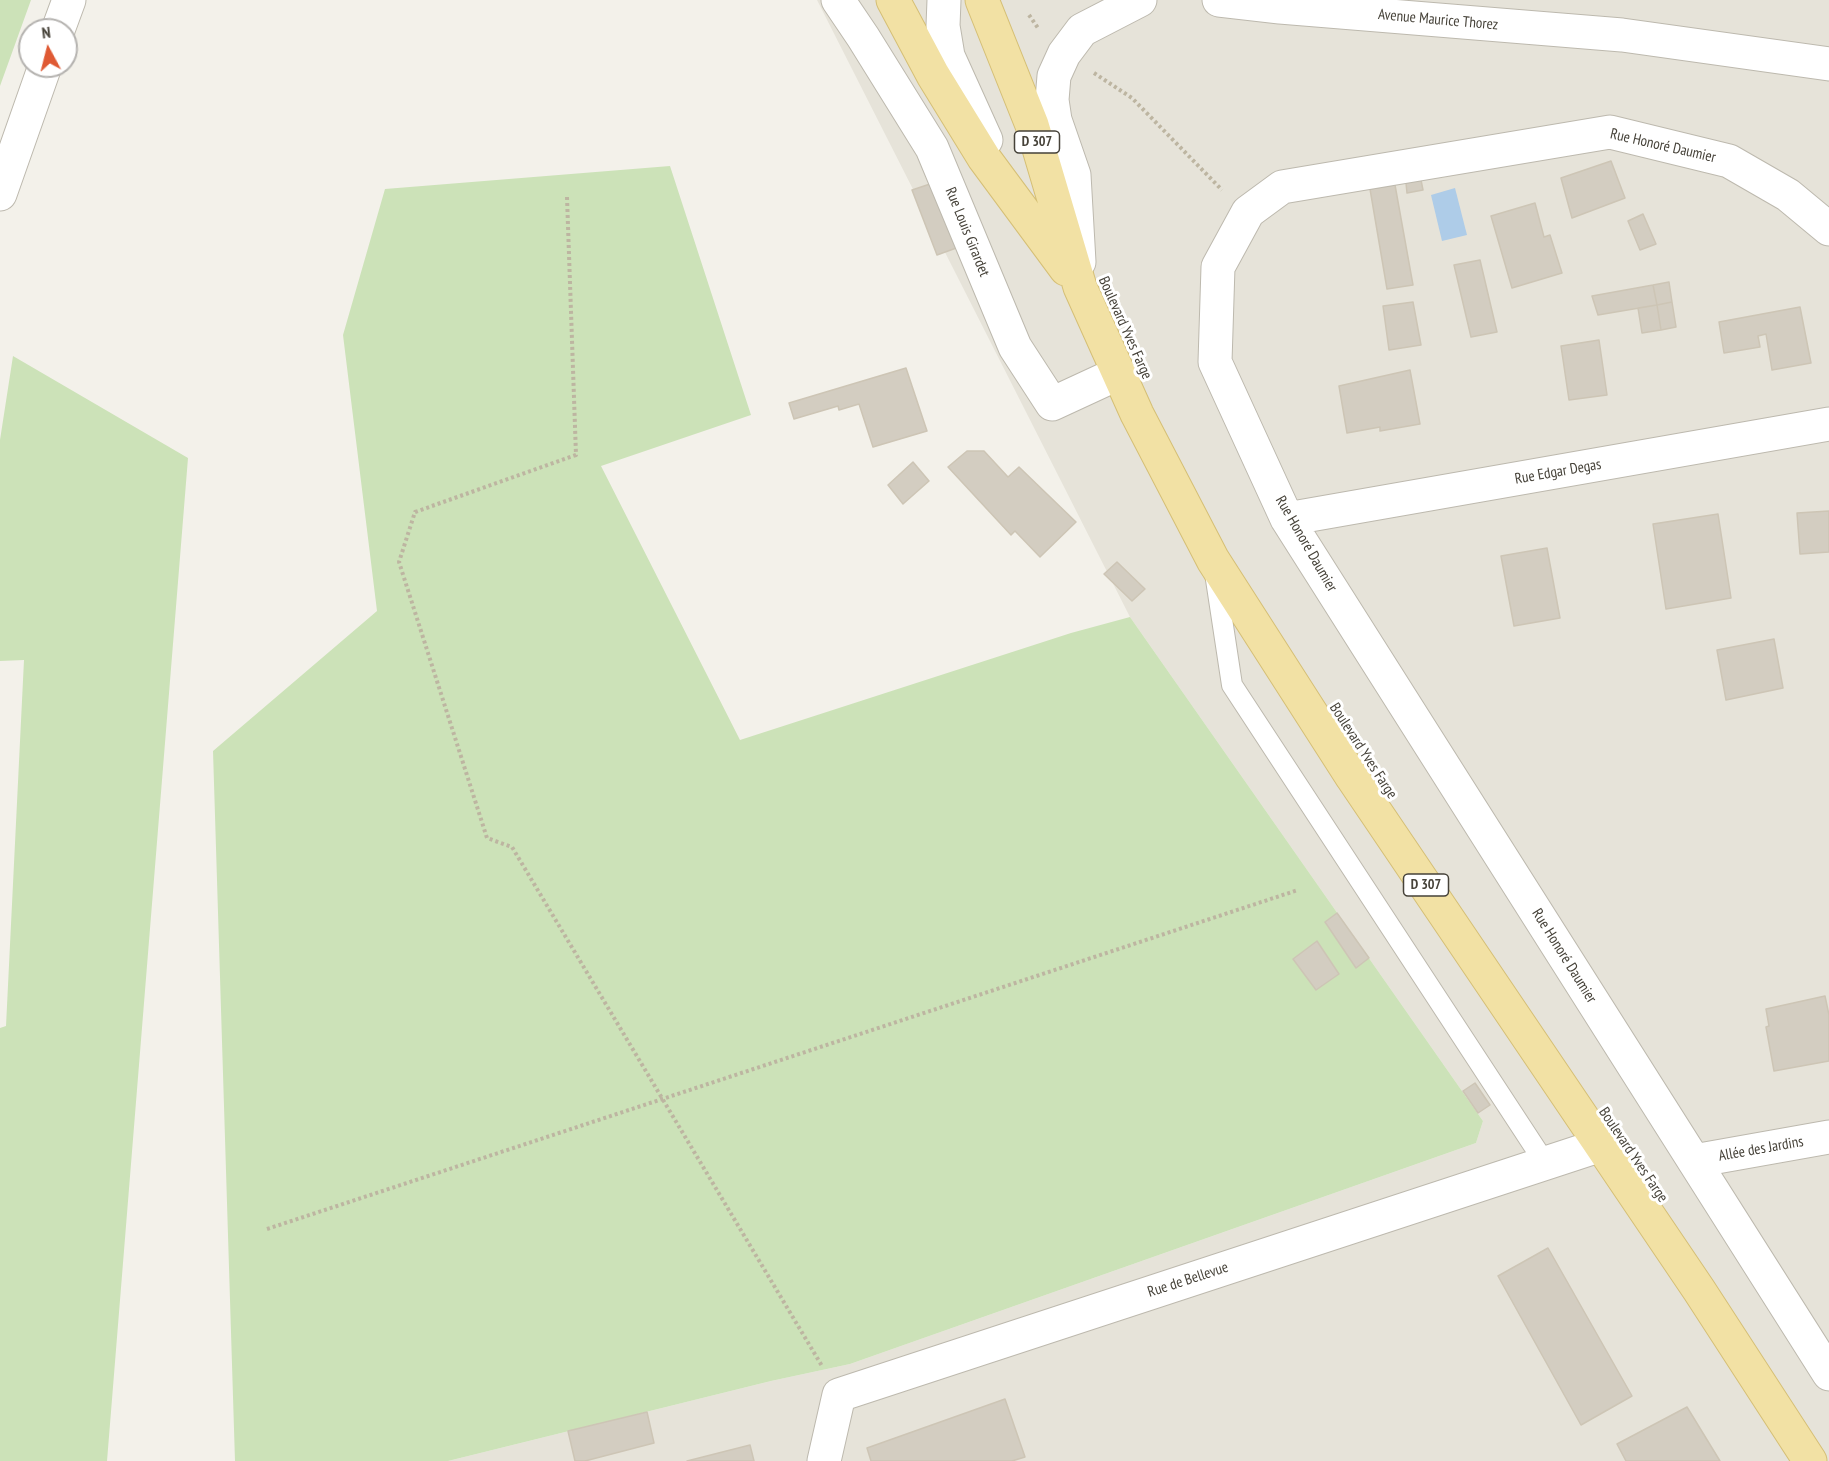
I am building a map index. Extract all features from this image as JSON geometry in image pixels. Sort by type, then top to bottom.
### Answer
[{"type":"main road","name":"Boulevard Yves Farge","points":[[893,0],[933,75],[984,158],[1080,287]]},
{"type":"main road","name":"Boulevard Yves Farge","points":[[982,0],[1032,125],[1080,287],[1137,414],[1213,560],[1352,777],[1699,1290],[1810,1461]]},
{"type":"street","points":[[62,18],[69,0]]},
{"type":"street","name":"Rue Louis Girardet","points":[[838,0],[932,148],[1015,347],[1052,404],[1119,373]]},
{"type":"street","points":[[944,0],[943,26],[948,56],[1007,188]]},
{"type":"street","points":[[1080,287],[1074,175],[1055,120],[1052,100],[1054,76],[1064,54],[1082,30],[1140,0]]},
{"type":"street","name":"Avenue Maurice Thorez","points":[[1219,0],[1280,8],[1622,35],[1829,64]]},
{"type":"street","name":"Avenue Maurice Thorez","points":[[1458,0],[1622,35]]},
{"type":"street","points":[[0,194],[41,78]]},
{"type":"street","name":"Rue Honoré Daumier","points":[[1829,229],[1788,195],[1729,161],[1610,132],[1282,187],[1248,212],[1218,267],[1215,362],[1287,519],[1829,1374]]},
{"type":"street","name":"Rue Edgar Degas","points":[[1287,519],[1829,424]]},
{"type":"street","name":"Allée des Jardins","points":[[1694,1161],[1829,1137]]},
{"type":"street","name":"Rue de Bellevue","points":[[839,1395],[1601,1145]]},
{"type":"street","points":[[824,1461],[839,1395]]},
{"type":"lane","points":[[1213,560],[1232,685],[1545,1163]]},
{"type":"path","points":[[1024,7],[1042,35]]},
{"type":"path","points":[[1094,73],[1132,98],[1228,196],[1248,212]]},
{"type":"path","points":[[567,197],[576,455],[415,512],[399,562],[488,838],[512,847],[839,1395]]},
{"type":"path","points":[[267,1228],[1298,890]]},
{"type":"shaded area","points":[[817,0],[1829,0],[1829,1461],[448,1461],[771,1381],[850,1364],[1476,1143],[1483,1121],[1130,617]]},
{"type":"green space","points":[[0,0],[31,0],[25,18],[18,18],[18,36],[0,86]]},
{"type":"green space","points":[[670,166],[751,415],[601,466],[740,740],[1071,633],[1130,617],[1483,1121],[1476,1143],[850,1364],[771,1381],[448,1461],[235,1461],[213,751],[377,611],[343,335],[385,189]]},
{"type":"green space","points":[[13,356],[188,458],[107,1461],[0,1461],[0,1028],[6,1026],[24,660],[0,661],[0,440]]},
{"type":"water","points":[[1455,188],[1467,235],[1442,241],[1431,195]]},
{"type":"building","points":[[1611,161],[1625,198],[1572,218],[1561,178]]},
{"type":"building","points":[[1421,180],[1423,190],[1407,193],[1406,183]]},
{"type":"building","points":[[936,182],[959,247],[937,255],[912,190]]},
{"type":"building","points":[[1395,185],[1413,285],[1387,289],[1370,189]]},
{"type":"building","points":[[1535,203],[1544,237],[1550,235],[1562,273],[1512,288],[1491,216]]},
{"type":"building","points":[[1643,214],[1656,244],[1640,250],[1628,221]]},
{"type":"building","points":[[1480,260],[1497,332],[1471,337],[1454,265]]},
{"type":"building","points":[[1669,282],[1672,302],[1657,305],[1653,285]]},
{"type":"building","points":[[1653,285],[1657,305],[1598,315],[1592,296]]},
{"type":"building","points":[[1413,302],[1421,345],[1389,350],[1383,306]]},
{"type":"building","points":[[1672,302],[1676,327],[1661,330],[1657,305]]},
{"type":"building","points":[[1657,305],[1661,330],[1642,333],[1638,308]]},
{"type":"building","points":[[1800,307],[1811,363],[1772,370],[1766,334],[1758,336],[1760,347],[1724,353],[1719,322]]},
{"type":"building","points":[[1599,340],[1607,395],[1569,400],[1561,346]]},
{"type":"building","points":[[906,368],[927,431],[873,447],[859,404],[839,410],[838,406],[794,419],[789,403]]},
{"type":"building","points":[[1410,370],[1420,424],[1380,431],[1380,427],[1347,433],[1339,386]]},
{"type":"building","points":[[967,451],[984,451],[1008,477],[1019,467],[1076,522],[1040,557],[1015,531],[1011,535],[948,467]]},
{"type":"building","points":[[913,462],[929,481],[903,504],[888,485]]},
{"type":"building","points":[[1829,511],[1829,552],[1800,554],[1797,513]]},
{"type":"building","points":[[1718,514],[1731,598],[1666,609],[1653,524]]},
{"type":"building","points":[[1547,548],[1560,618],[1514,626],[1501,556]]},
{"type":"building","points":[[1117,562],[1145,589],[1132,601],[1104,574]]},
{"type":"building","points":[[1774,639],[1783,688],[1726,700],[1717,650]]},
{"type":"building","points":[[1337,913],[1369,958],[1356,968],[1325,922]]},
{"type":"building","points":[[1317,941],[1339,974],[1316,990],[1293,959]]},
{"type":"building","points":[[1825,996],[1829,1015],[1829,1061],[1774,1071],[1766,1027],[1769,1026],[1766,1009]]},
{"type":"building","points":[[1475,1083],[1490,1105],[1478,1113],[1463,1091]]},
{"type":"building","points":[[1548,1248],[1632,1396],[1581,1425],[1498,1276]]},
{"type":"building","points":[[1005,1399],[1025,1457],[1012,1461],[871,1461],[867,1448]]},
{"type":"building","points":[[1687,1407],[1720,1461],[1626,1461],[1617,1444]]},
{"type":"building","points":[[647,1412],[654,1443],[585,1461],[575,1461],[568,1431]]},
{"type":"building","points":[[750,1445],[754,1461],[687,1461]]}]
